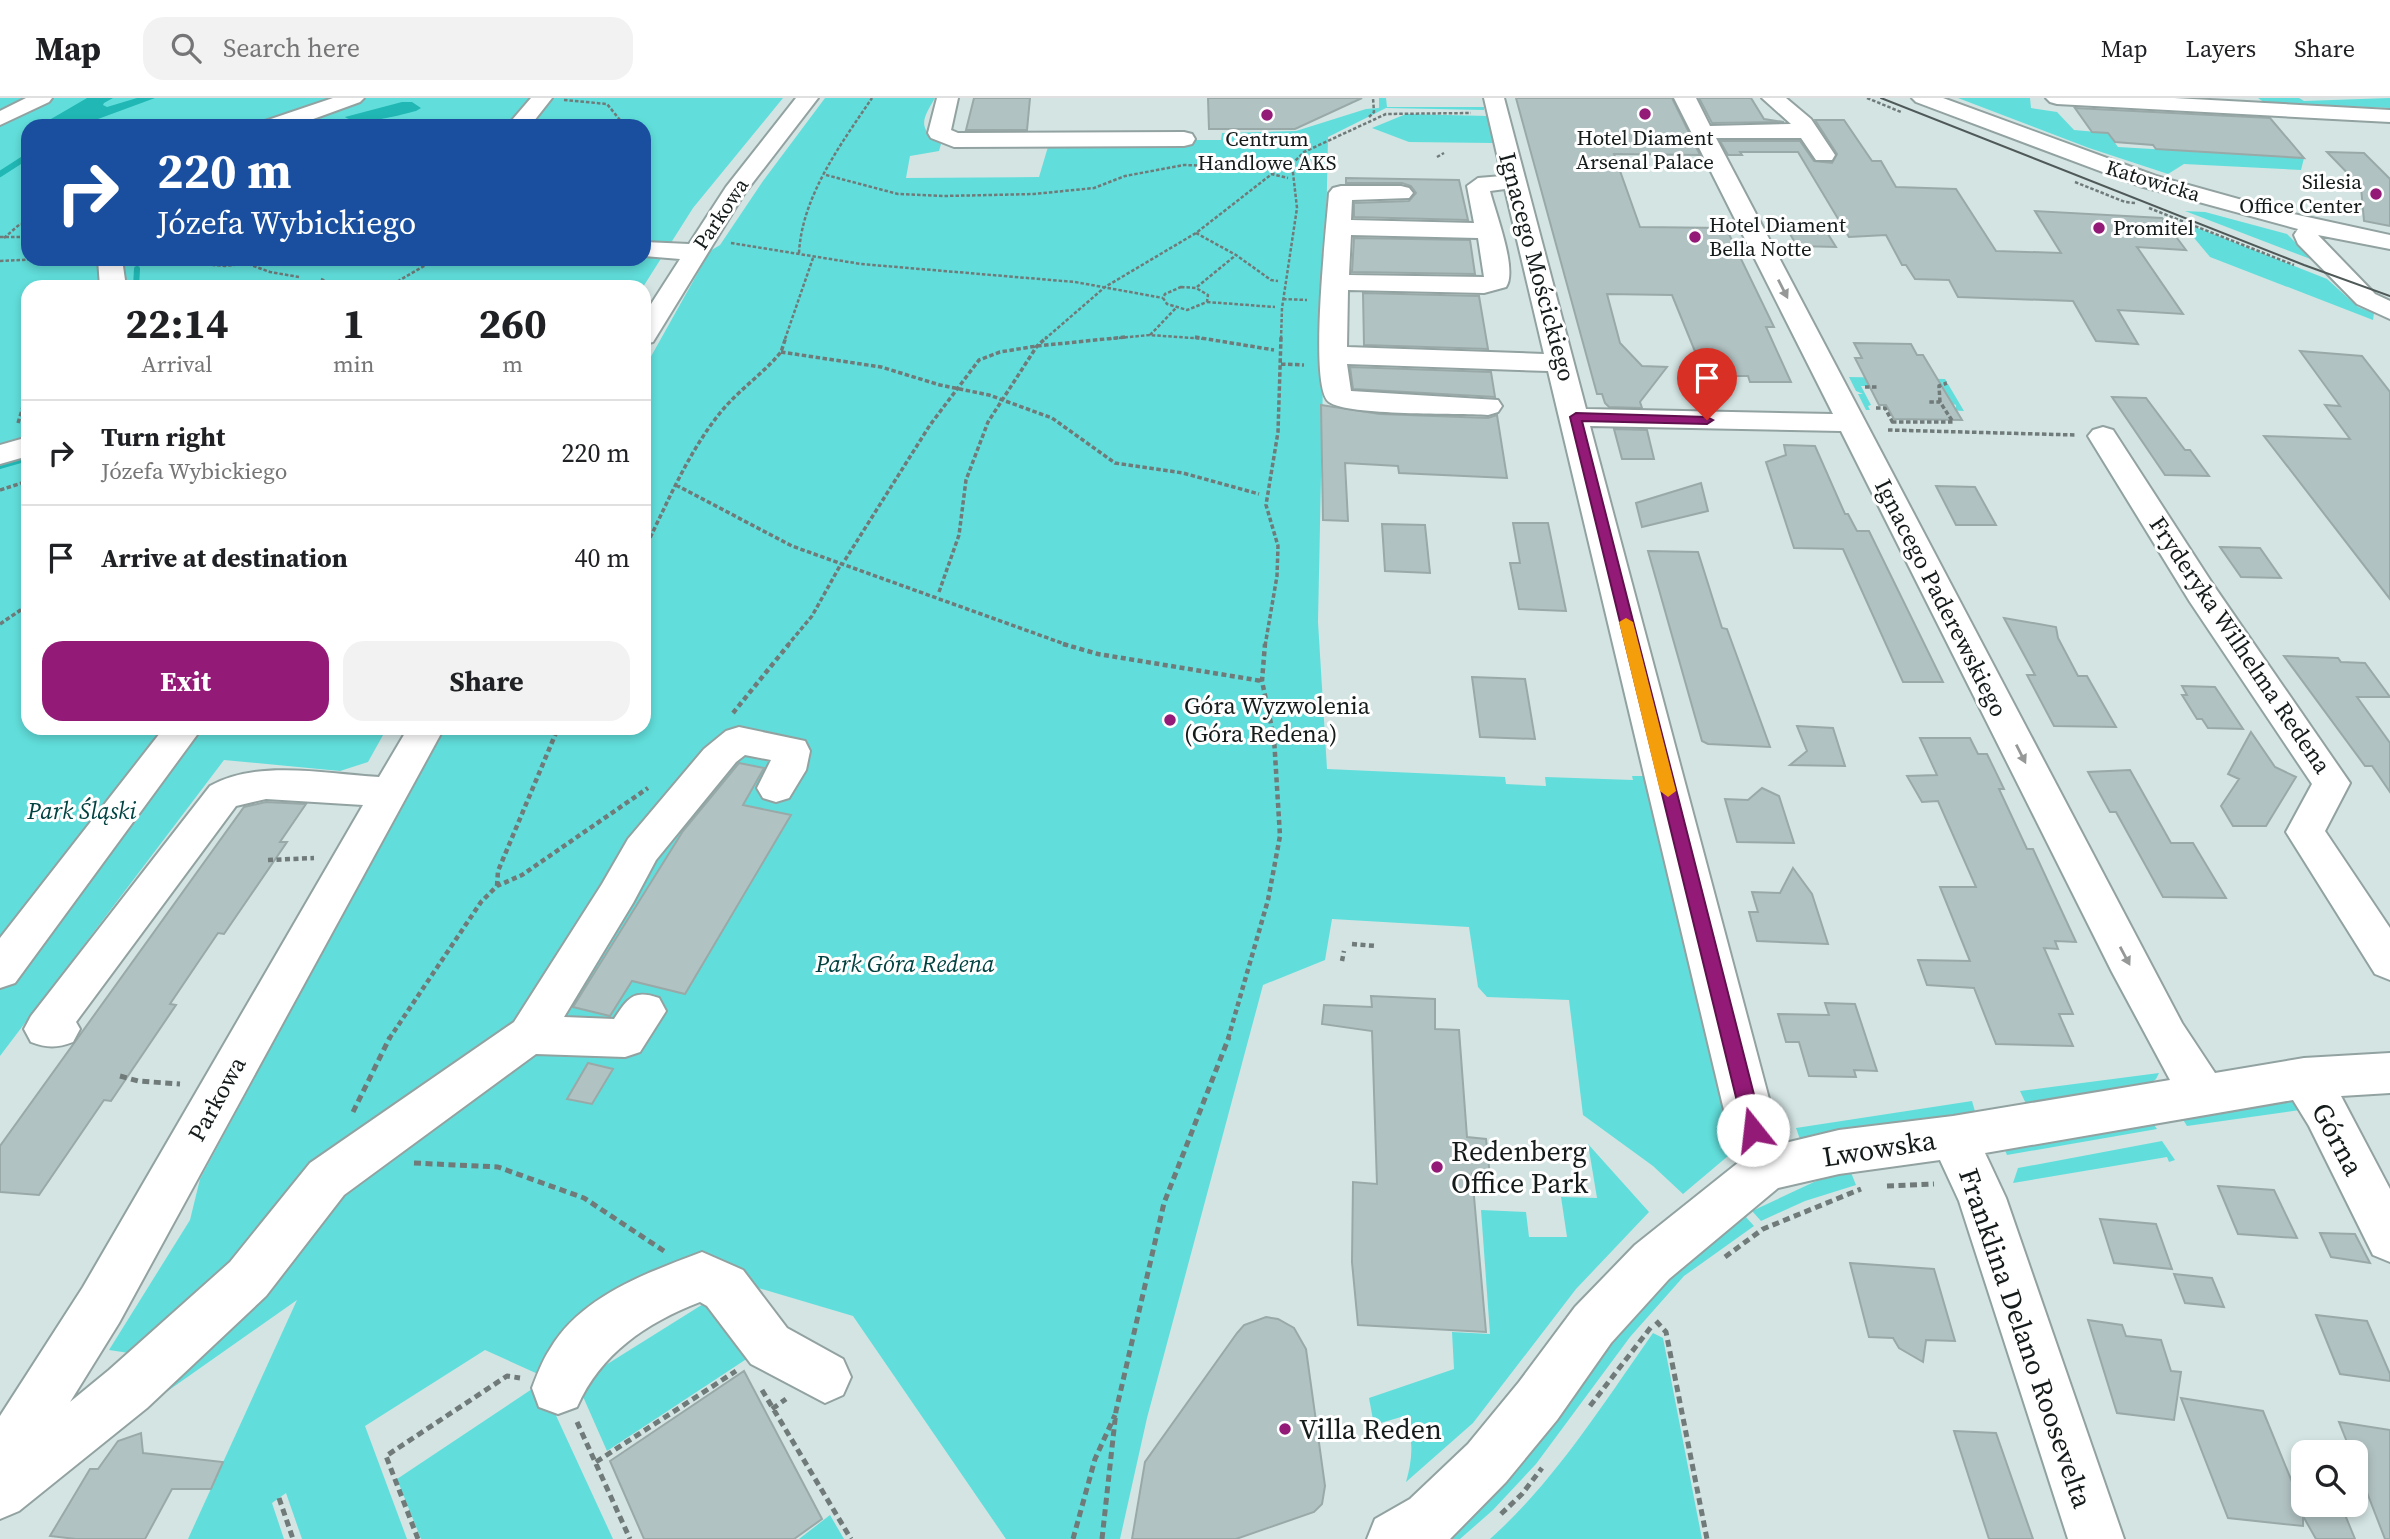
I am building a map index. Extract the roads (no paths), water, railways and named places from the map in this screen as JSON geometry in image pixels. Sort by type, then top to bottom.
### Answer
[{"type":"street","points":[[0,120],[43,98]]},
{"type":"street","points":[[294,119],[353,98]]},
{"type":"street","points":[[524,119],[542,98]]},
{"type":"street","name":"Parkowa","points":[[651,324],[734,192],[807,98]]},
{"type":"street","points":[[948,98],[939,133],[954,140],[1184,139]]},
{"type":"street","name":"Ignacego Mościckiego","points":[[1494,98],[1576,417],[1746,1106],[1765,1169]]},
{"type":"street","name":"Ignacego Paderewskiego","points":[[1685,98],[1868,420],[2156,1014],[2204,1095]]},
{"type":"street","points":[[1773,98],[1803,124],[1824,155]]},
{"type":"street","name":"Katowicka","points":[[1923,98],[2148,181],[2312,226],[2390,242]]},
{"type":"street","points":[[2057,98],[2390,116]]},
{"type":"street","points":[[2270,110],[2294,130]]},
{"type":"street","points":[[1715,131],[1808,131]]},
{"type":"street","points":[[1336,282],[1485,285],[1497,282],[1496,260],[1487,231],[1479,186],[1486,183],[1516,183]]},
{"type":"street","points":[[1401,193],[1341,193],[1333,377],[1337,395],[1344,399],[1489,406]]},
{"type":"street","points":[[2312,226],[2306,235],[2308,239],[2356,290],[2372,303],[2390,311]]},
{"type":"street","points":[[1338,227],[1487,231]]},
{"type":"street","points":[[651,249],[695,252]]},
{"type":"street","points":[[1334,355],[1562,363]]},
{"type":"street","points":[[1576,417],[1868,420]]},
{"type":"street","name":"Fryderyka Wilhelma Redena","points":[[2103,436],[2202,594],[2331,783],[2305,832],[2390,962]]},
{"type":"street","points":[[0,454],[21,448]]},
{"type":"street","points":[[0,1492],[128,1390],[248,1279],[327,1179],[529,1035],[612,904],[646,841],[691,793],[718,755],[729,734],[792,751],[787,770],[776,788]]},
{"type":"street","points":[[0,970],[179,735]]},
{"type":"street","name":"Parkowa","points":[[0,1465],[100,1305],[422,735]]},
{"type":"street","points":[[58,1030],[46,1029],[193,841],[223,796],[234,790],[266,785],[390,792]]},
{"type":"street","points":[[529,1035],[625,1038],[645,1011]]},
{"type":"street","name":"Lwowska","points":[[1395,1539],[1430,1519],[1487,1463],[1538,1401],[1593,1325],[1651,1262],[1711,1212],[1748,1186],[1765,1169],[1839,1152],[1962,1156],[2204,1095],[2304,1078],[2390,1073]]},
{"type":"street","name":"Górna","points":[[2304,1078],[2325,1111],[2390,1238]]},
{"type":"street","name":"Franklina Delano Roosevelta","points":[[1962,1156],[1982,1198],[2096,1539]]},
{"type":"street","points":[[558,1388],[571,1358],[589,1338],[648,1299],[702,1277],[725,1288],[769,1346],[825,1377]]},
{"type":"waterway","points":[[0,174],[21,160]]},
{"type":"waterway","points":[[136,280],[137,269]]},
{"type":"waterway","points":[[0,465],[21,459]]},
{"type":"tram line","points":[[1881,98],[2304,265],[2390,296]]},
{"type":"place","name":"Hotel Diament Arsenal Palace","points":[[1645,114]]},
{"type":"place","name":"Centrum Handlowe AKS","points":[[1267,115]]},
{"type":"place","name":"Silesia Office Center","points":[[2376,194]]},
{"type":"place","name":"Promitel","points":[[2099,228]]},
{"type":"place","name":"Hotel Diament Bella Notte","points":[[1695,237]]},
{"type":"place","name":"Góra Wyzwolenia (Góra Redena)","points":[[1170,720]]},
{"type":"place","name":"Redenberg Office Park","points":[[1437,1167]]},
{"type":"place","name":"Villa Reden","points":[[1285,1429]]},
{"type":"park label","name":"Park Śląski","points":[[82,811]]},
{"type":"park label","name":"Park Góra Redena","points":[[905,964]]}]
